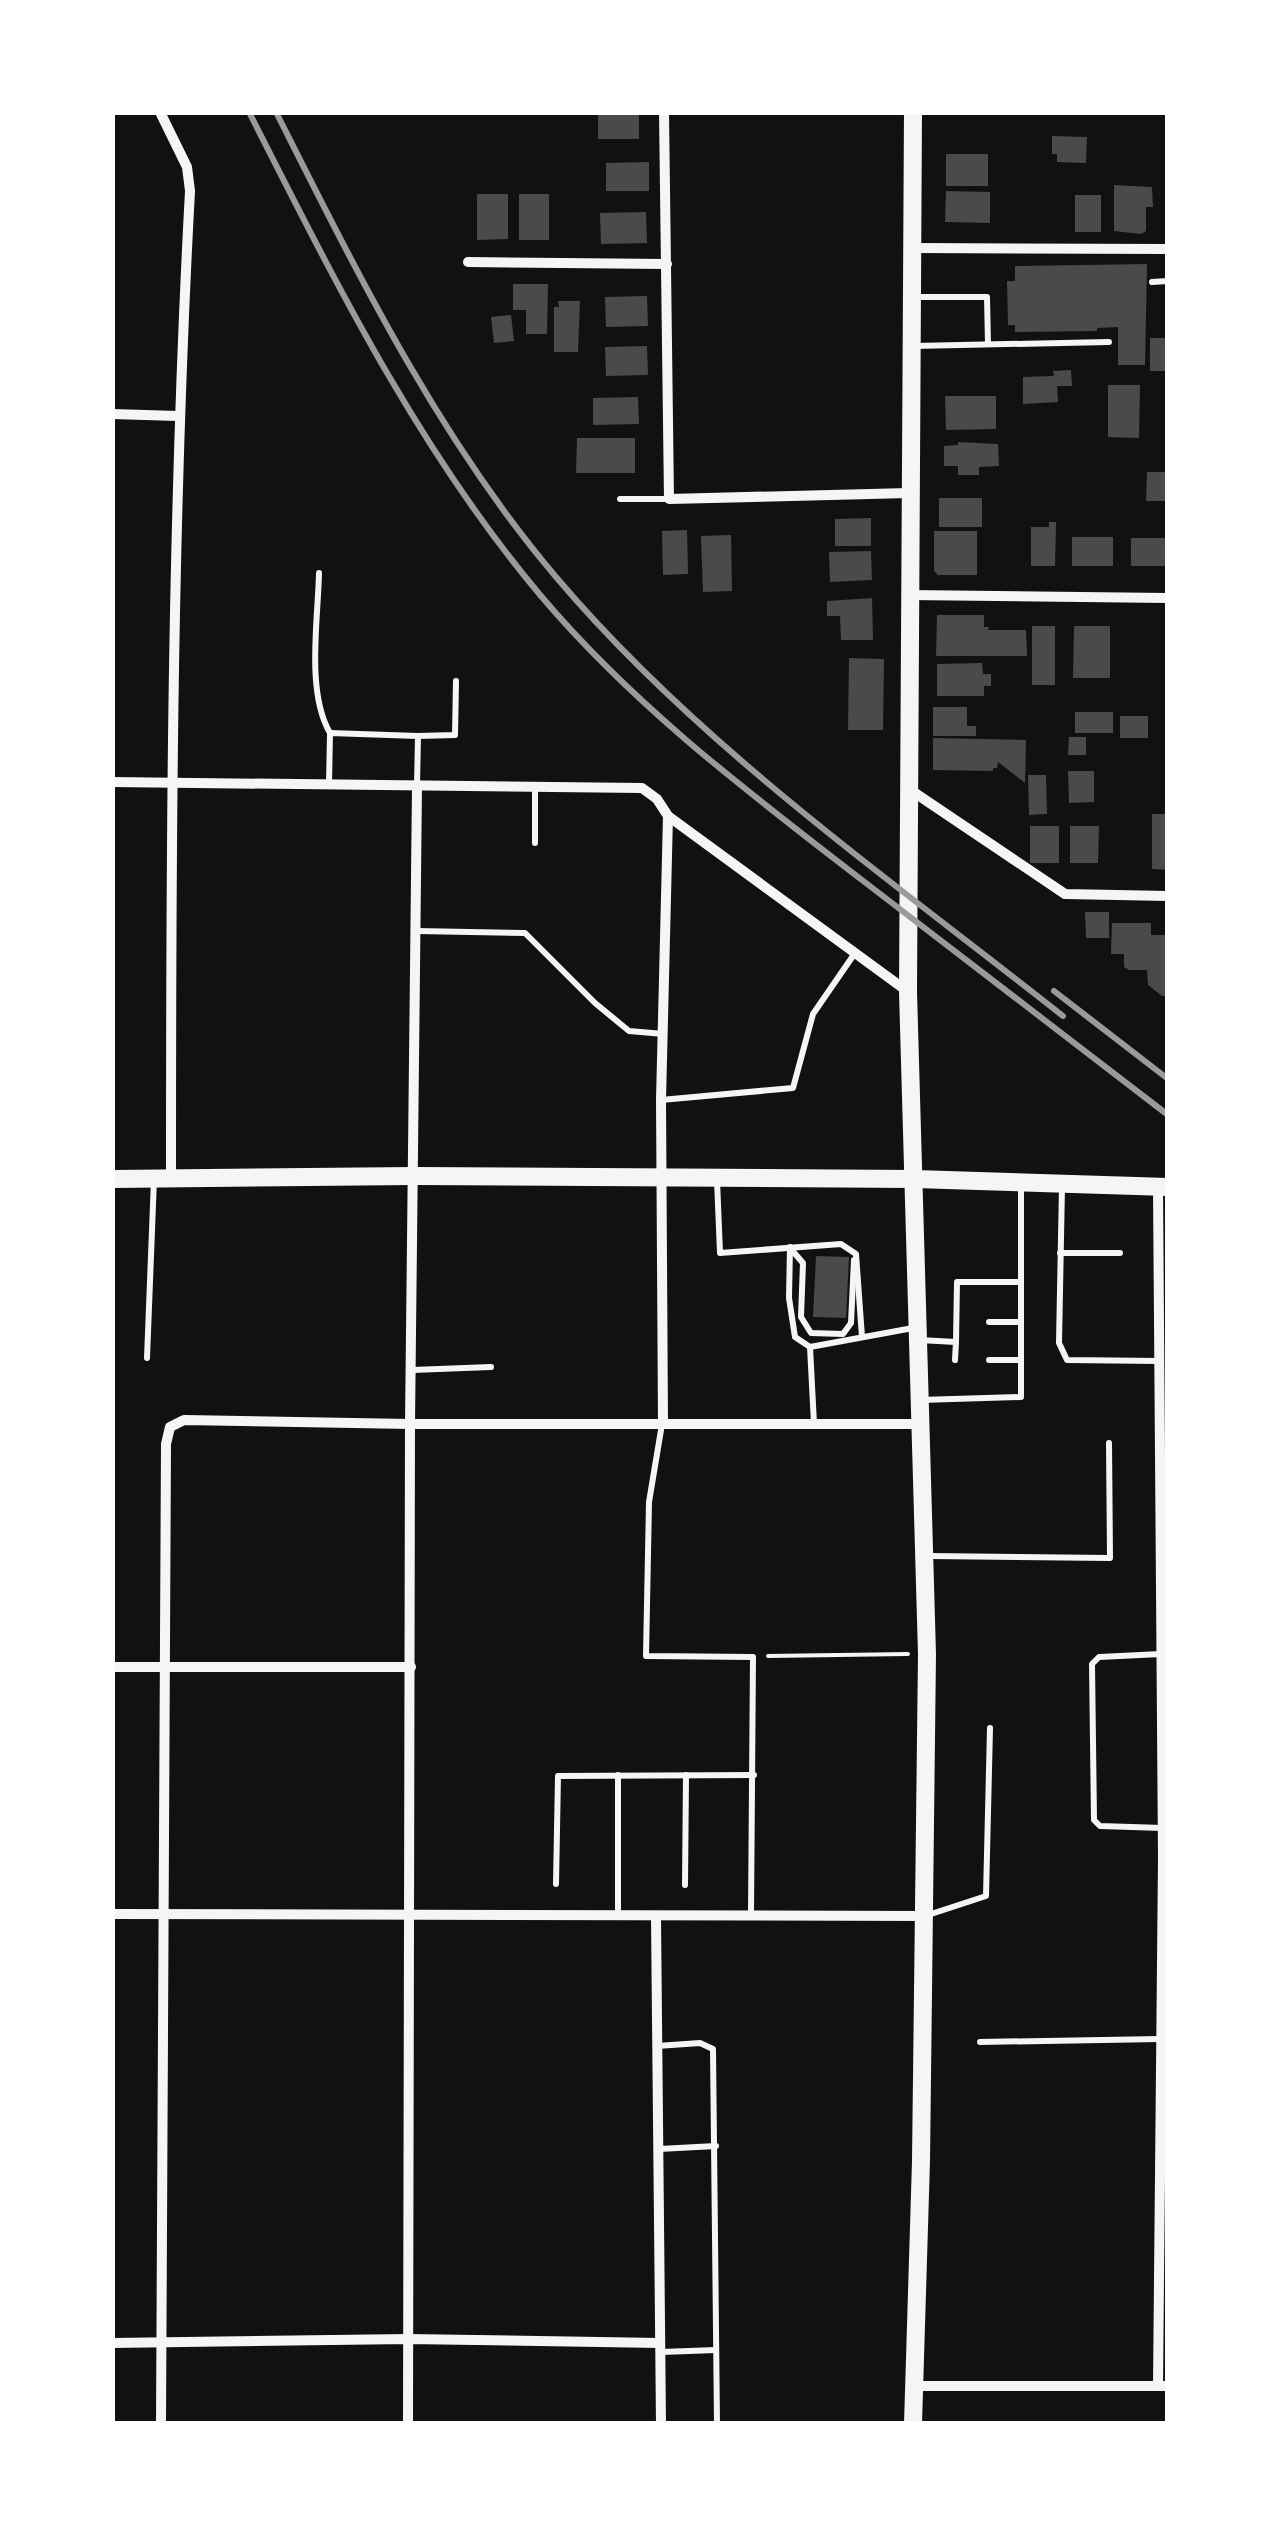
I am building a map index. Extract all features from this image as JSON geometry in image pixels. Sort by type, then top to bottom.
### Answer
[{"type":"main road","points":[[912,112],[908,992],[927,1654],[912,2424]]},
{"type":"main road","points":[[112,1179],[915,1178],[1163,1186]]},
{"type":"street","points":[[160,112],[187,167],[190,191],[178,416],[162,1178]]},
{"type":"street","points":[[664,112],[669,498],[909,493]]},
{"type":"street","points":[[914,248],[1168,249]]},
{"type":"street","points":[[468,262],[667,264]]},
{"type":"street","points":[[112,414],[178,416]]},
{"type":"street","points":[[909,595],[1168,598]]},
{"type":"street","points":[[112,782],[642,788],[668,816],[908,992]]},
{"type":"street","points":[[408,2424],[410,1424],[417,786]]},
{"type":"street","points":[[908,788],[1065,894],[1168,896]]},
{"type":"street","points":[[662,1422],[661,1100],[668,816]]},
{"type":"street","points":[[914,2386],[1163,2386],[1163,1186]]},
{"type":"street","points":[[162,2424],[162,1914],[166,1444],[170,1427],[184,1420],[919,1424]]},
{"type":"street","points":[[112,1667],[411,1668]]},
{"type":"street","points":[[112,1914],[924,1916]]},
{"type":"street","points":[[656,1918],[661,2424]]},
{"type":"street","points":[[112,2343],[408,2340],[660,2347]]},
{"type":"lane","points":[[1152,282],[1168,281]]},
{"type":"lane","points":[[912,297],[988,296],[988,344]]},
{"type":"lane","points":[[913,346],[1110,342]]},
{"type":"lane","points":[[620,499],[669,498]]},
{"type":"lane","points":[[319,573],[316,696],[330,733],[329,786]]},
{"type":"lane","points":[[330,733],[455,735],[456,681]]},
{"type":"lane","points":[[417,786],[418,736]]},
{"type":"lane","points":[[535,787],[535,843]]},
{"type":"lane","points":[[416,931],[524,933],[629,1031],[664,1034]]},
{"type":"lane","points":[[661,1100],[793,1088],[813,1014],[856,952]]},
{"type":"lane","points":[[147,1358],[162,1178]]},
{"type":"lane","points":[[717,1179],[720,1253],[841,1244],[856,1254]]},
{"type":"lane","points":[[919,1400],[1021,1397],[1022,1182]]},
{"type":"lane","points":[[1062,1183],[1059,1343],[1067,1360],[1160,1361]]},
{"type":"lane","points":[[790,1247],[803,1264],[801,1317],[810,1333],[843,1334],[850,1323],[856,1254]]},
{"type":"lane","points":[[790,1247],[789,1298],[795,1337],[810,1347],[918,1334],[956,1342]]},
{"type":"lane","points":[[1060,1252],[1120,1253]]},
{"type":"lane","points":[[856,1254],[862,1338]]},
{"type":"lane","points":[[955,1360],[958,1282],[1021,1282]]},
{"type":"lane","points":[[989,1322],[1021,1322]]},
{"type":"lane","points":[[810,1347],[814,1424]]},
{"type":"lane","points":[[989,1360],[1021,1360]]},
{"type":"lane","points":[[412,1370],[492,1367]]},
{"type":"lane","points":[[662,1422],[649,1502],[646,1656],[753,1656],[751,1914]]},
{"type":"lane","points":[[923,1556],[1110,1558],[1109,1443]]},
{"type":"lane","points":[[1162,1654],[1099,1657],[1092,1664],[1094,1820],[1100,1826],[1163,1828]]},
{"type":"lane","points":[[924,1916],[986,1896],[990,1728]]},
{"type":"lane","points":[[684,1885],[686,1775]]},
{"type":"lane","points":[[556,1884],[558,1776],[754,1775]]},
{"type":"lane","points":[[618,1776],[618,1917]]},
{"type":"lane","points":[[980,2042],[1162,2038]]},
{"type":"lane","points":[[657,2046],[700,2043],[713,2049],[717,2424]]},
{"type":"lane","points":[[658,2149],[716,2146]]},
{"type":"lane","points":[[660,2347],[716,2350]]},
{"type":"path","points":[[753,1656],[927,1654]]},
{"type":"building","points":[[598,112],[639,112],[639,139],[598,139]]},
{"type":"building","points":[[1052,136],[1087,137],[1086,163],[1057,162],[1057,154],[1052,154]]},
{"type":"building","points":[[946,154],[988,154],[988,186],[946,186]]},
{"type":"building","points":[[649,162],[649,191],[606,191],[606,163]]},
{"type":"building","points":[[1114,185],[1152,187],[1153,207],[1146,207],[1146,231],[1114,231]]},
{"type":"building","points":[[946,191],[990,192],[990,223],[945,222]]},
{"type":"building","points":[[477,194],[508,194],[508,239],[477,240]]},
{"type":"building","points":[[519,194],[549,194],[549,240],[519,240]]},
{"type":"building","points":[[1075,195],[1101,195],[1101,232],[1075,232]]},
{"type":"building","points":[[646,212],[647,243],[601,244],[600,213]]},
{"type":"building","points":[[1147,264],[1145,365],[1118,365],[1118,327],[1015,332],[1015,325],[1008,325],[1007,281],[1015,281],[1015,266]]},
{"type":"building","points":[[513,284],[548,284],[547,334],[526,334],[526,310],[513,310]]},
{"type":"building","points":[[647,296],[648,326],[606,327],[605,297]]},
{"type":"building","points":[[558,301],[580,301],[578,352],[554,352],[554,307],[559,307]]},
{"type":"building","points":[[511,315],[514,341],[494,343],[491,317]]},
{"type":"building","points":[[1150,338],[1168,338],[1168,371],[1150,371]]},
{"type":"building","points":[[647,346],[648,375],[606,376],[605,347]]},
{"type":"building","points":[[1071,370],[1072,386],[1057,386],[1058,402],[1023,404],[1023,377],[1054,376],[1053,371]]},
{"type":"building","points":[[1108,385],[1140,385],[1139,438],[1108,437]]},
{"type":"building","points":[[945,396],[996,396],[996,429],[946,430]]},
{"type":"building","points":[[638,397],[639,424],[593,425],[593,398]]},
{"type":"building","points":[[577,438],[635,438],[635,473],[576,473]]},
{"type":"building","points":[[958,442],[998,444],[999,466],[979,467],[979,475],[958,475],[958,466],[944,466],[944,446]]},
{"type":"building","points":[[1147,472],[1168,472],[1168,501],[1146,501]]},
{"type":"building","points":[[939,498],[982,498],[982,527],[939,527]]},
{"type":"building","points":[[871,518],[871,546],[835,546],[835,519]]},
{"type":"building","points":[[1049,522],[1056,522],[1055,566],[1031,566],[1031,527],[1049,527]]},
{"type":"building","points":[[687,530],[688,574],[663,575],[662,531]]},
{"type":"building","points":[[934,531],[977,531],[977,575],[938,575],[934,571]]},
{"type":"building","points":[[731,535],[732,591],[703,592],[701,536]]},
{"type":"building","points":[[1072,537],[1113,537],[1113,566],[1072,566]]},
{"type":"building","points":[[1131,538],[1168,538],[1168,566],[1131,566]]},
{"type":"building","points":[[871,551],[872,580],[830,582],[829,552]]},
{"type":"building","points":[[872,598],[873,640],[841,640],[840,616],[827,616],[827,601]]},
{"type":"building","points":[[937,615],[984,615],[984,627],[988,630],[1026,630],[1027,656],[936,656]]},
{"type":"building","points":[[1032,626],[1055,626],[1055,685],[1032,685]]},
{"type":"building","points":[[1074,626],[1110,626],[1110,678],[1073,678]]},
{"type":"building","points":[[849,658],[884,659],[883,730],[848,730]]},
{"type":"building","points":[[982,663],[983,674],[991,674],[991,686],[984,686],[984,696],[937,696],[937,664]]},
{"type":"building","points":[[933,707],[967,707],[967,726],[976,726],[976,736],[933,736]]},
{"type":"building","points":[[1075,712],[1113,712],[1113,733],[1075,733]]},
{"type":"building","points":[[1120,716],[1148,716],[1148,738],[1120,738]]},
{"type":"building","points":[[1069,737],[1086,737],[1086,755],[1068,755]]},
{"type":"building","points":[[933,738],[1026,740],[1025,783],[998,762],[993,771],[933,770]]},
{"type":"building","points":[[1068,771],[1094,771],[1094,802],[1069,803]]},
{"type":"building","points":[[1028,775],[1046,775],[1047,814],[1029,815]]},
{"type":"building","points":[[1152,814],[1168,814],[1168,870],[1152,869]]},
{"type":"building","points":[[1030,826],[1059,826],[1059,863],[1030,863]]},
{"type":"building","points":[[1070,826],[1099,826],[1098,863],[1070,863]]},
{"type":"building","points":[[1085,912],[1109,912],[1109,938],[1086,938]]},
{"type":"building","points":[[1112,923],[1151,923],[1151,935],[1168,935],[1168,996],[1148,985],[1147,970],[1129,970],[1124,967],[1124,954],[1111,954]]},
{"type":"building","points":[[816,1256],[849,1257],[846,1318],[813,1317]]},
{"type":"railway","points":[[249,112],[347,301],[417,423],[497,540],[577,636],[654,711],[735,781],[1168,1115]]},
{"type":"railway","points":[[276,112],[370,294],[437,412],[513,524],[556,577],[671,698],[734,754],[798,809],[1063,1016]]},
{"type":"railway","points":[[1054,991],[1168,1079]]}]
